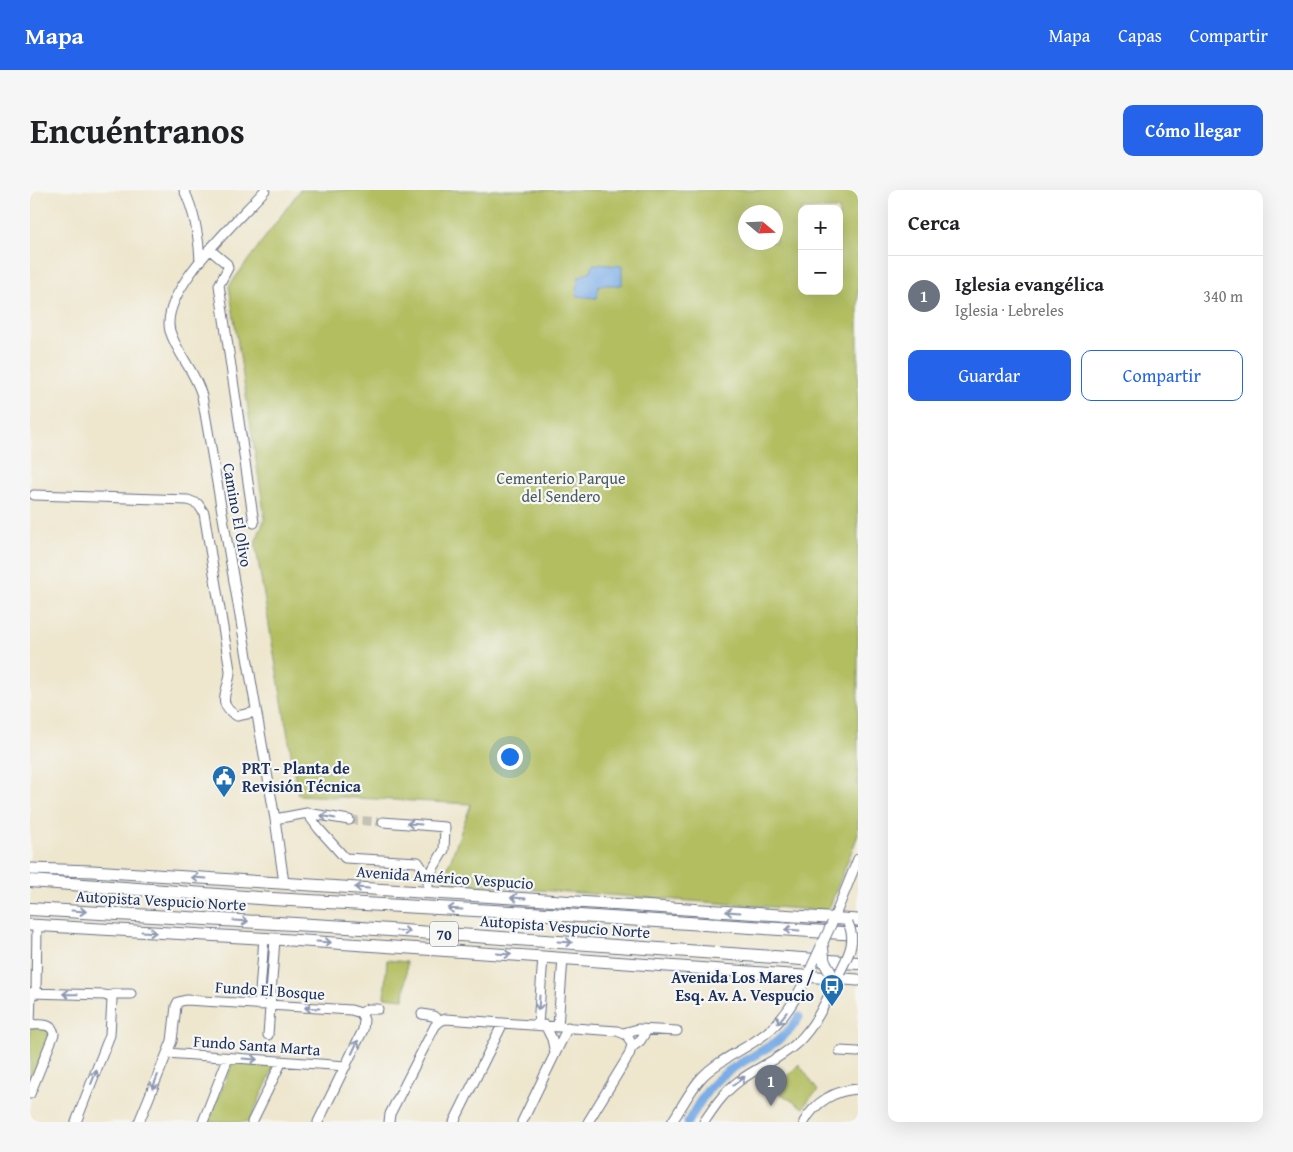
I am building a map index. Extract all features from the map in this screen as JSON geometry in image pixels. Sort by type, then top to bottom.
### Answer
[{"type":"highway","name":"Autopista Vespucio Norte","points":[[30,881],[272,899],[858,934]]},
{"type":"highway","name":"Autopista Vespucio Norte","points":[[30,909],[357,927],[858,963]]},
{"type":"main road","name":"Avenida Américo Vespucio","points":[[30,869],[92,871],[843,918]]},
{"type":"main road","points":[[34,925],[836,974],[858,980]]},
{"type":"main road","points":[[822,944],[824,961],[836,974]]},
{"type":"street","points":[[184,190],[192,207],[196,225],[200,262]]},
{"type":"street","name":"Camino El Olivo","points":[[265,190],[209,249],[178,293],[171,310],[169,324],[173,338],[197,380],[202,396],[275,819],[284,883]]},
{"type":"street","points":[[209,249],[227,264],[228,268],[219,285],[254,523]]},
{"type":"street","points":[[34,495],[188,500],[198,504],[204,514],[230,670],[230,680],[224,694],[225,704],[230,712],[237,716],[256,712]]},
{"type":"street","points":[[275,819],[307,813],[349,820]]},
{"type":"street","points":[[307,813],[345,858],[418,862],[428,877]]},
{"type":"street","points":[[383,822],[445,826],[444,850],[428,877],[428,892]]},
{"type":"street","points":[[672,1122],[693,1088],[703,1076],[764,1035],[778,1024],[786,1013],[822,944],[843,918],[858,859]]},
{"type":"street","points":[[709,1120],[724,1095],[739,1081],[779,1058],[807,1033],[820,1014],[836,974],[852,946],[852,934],[843,918]]},
{"type":"street","points":[[30,1094],[54,1034],[49,1026],[30,1025],[34,925]]},
{"type":"street","points":[[259,1005],[261,974],[269,939]]},
{"type":"street","name":"Fundo Santa Marta","points":[[268,1035],[273,974],[269,939]]},
{"type":"street","points":[[543,957],[541,1025],[552,1039],[555,1053]]},
{"type":"street","points":[[558,1026],[562,958]]},
{"type":"street","points":[[261,974],[273,974]]},
{"type":"street","points":[[32,993],[108,996],[131,994]]},
{"type":"street","points":[[76,1122],[110,1035],[112,1002],[108,996]]},
{"type":"street","name":"Fundo El Bosque","points":[[167,1053],[173,1036],[175,1010],[178,1002],[186,1000],[351,1010],[360,1013],[368,1009],[378,1009]]},
{"type":"street","points":[[318,1122],[364,1026],[364,1020],[360,1013]]},
{"type":"street","points":[[422,1014],[433,1016],[440,1021]]},
{"type":"street","points":[[388,1122],[390,1114],[435,1026],[440,1021],[446,1019],[558,1026],[626,1036],[633,1030],[678,1031]]},
{"type":"street","points":[[454,1122],[503,1023]]},
{"type":"street","points":[[522,1122],[568,1027]]},
{"type":"street","points":[[631,1048],[640,1042],[647,1030]]},
{"type":"street","points":[[588,1122],[629,1055],[631,1048],[626,1036]]},
{"type":"street","points":[[840,1051],[858,1052]]},
{"type":"street","points":[[139,1122],[167,1053]]},
{"type":"street","name":"Fundo Santa Marta","points":[[167,1053],[346,1066]]},
{"type":"street","points":[[203,1122],[228,1058]]},
{"type":"street","points":[[252,1122],[282,1062]]},
{"type":"street","points":[[804,1122],[811,1110],[819,1103],[841,1092],[858,1089]]},
{"type":"green space","name":"Cementerio Parque del Sendero","points":[[300,190],[858,190],[858,835],[828,911],[442,883],[471,804],[298,795],[255,543],[265,518],[229,286]]},
{"type":"green space","points":[[387,960],[407,962],[404,999],[384,997]]},
{"type":"green space","points":[[30,1027],[51,1030],[30,1088]]},
{"type":"green space","points":[[233,1062],[275,1065],[249,1122],[208,1122]]},
{"type":"green space","points":[[799,1064],[818,1091],[803,1108],[767,1085],[786,1077]]},
{"type":"water","points":[[593,264],[622,266],[622,285],[599,285],[597,298],[576,296],[579,277],[591,271]]},
{"type":"waterway","points":[[688,1122],[714,1083],[736,1066],[771,1046],[791,1028],[799,1017]]},
{"type":"tunnel","points":[[349,820],[383,822]]},
{"type":"place","name":"PRT - Planta de Revisión Técnica","points":[[224,798]]},
{"type":"place","name":"Avenida Los Mares / Esq. Av. A. Vespucio","points":[[832,1007]]},
{"type":"place","name":"Iglesia evangélica","points":[[771,1106]]}]
